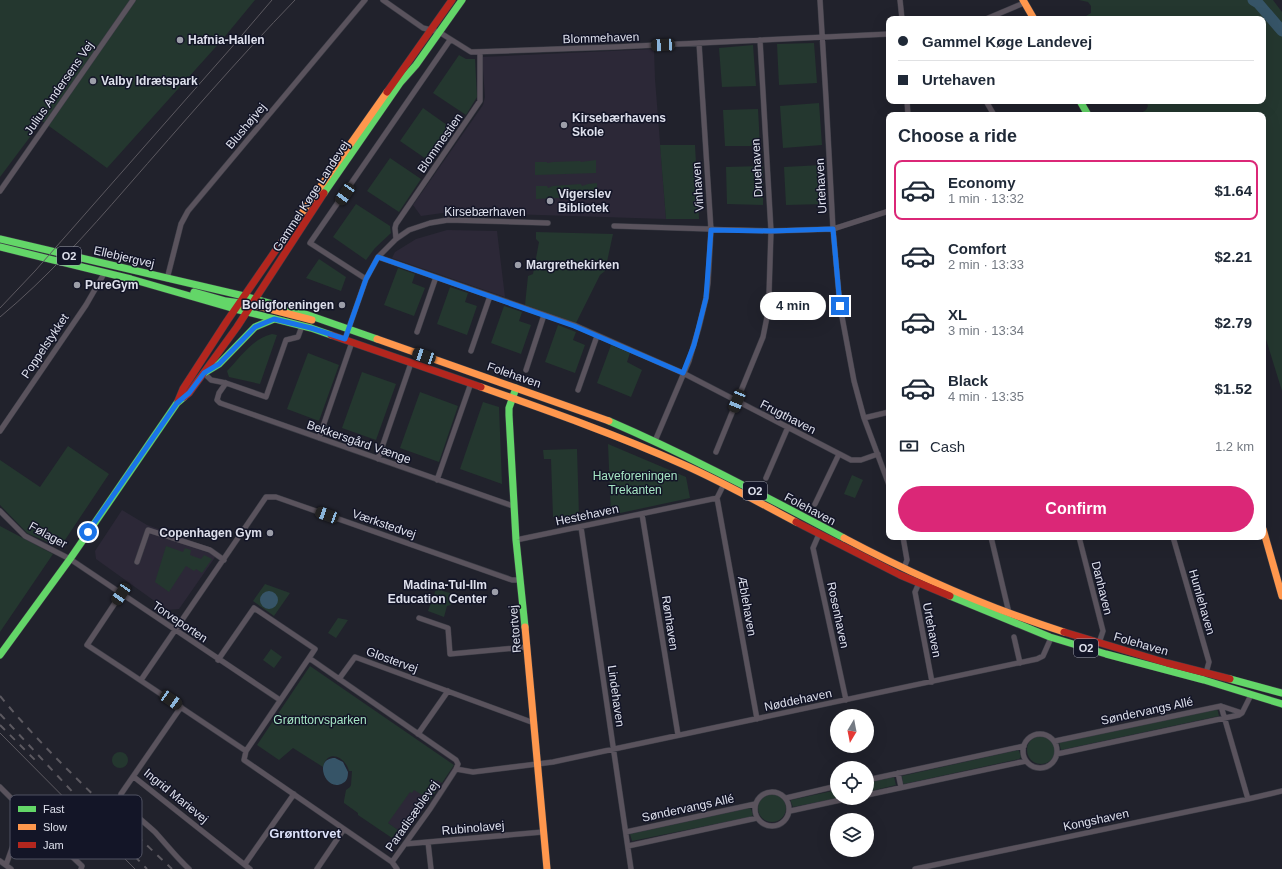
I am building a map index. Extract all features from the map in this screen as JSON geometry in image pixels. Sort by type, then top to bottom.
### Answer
[{"type":"main road","name":"Gammel Køge Landevej","points":[[0,655],[70,559],[177,403],[183,389],[242,299],[452,0]]},
{"type":"main road","name":"Gammel Køge Landevej","points":[[177,403],[189,393],[204,373],[254,302],[312,210],[400,83],[416,65],[462,0]]},
{"type":"main road","points":[[1023,1],[1032,16]]},
{"type":"main road","name":"Ellebjergvej","points":[[0,239],[167,279],[242,299]]},
{"type":"main road","name":"Ellebjergvej","points":[[0,247],[105,272],[235,310]]},
{"type":"main road","points":[[131,279],[183,289],[226,301],[242,299]]},
{"type":"main road","name":"Folehaven","points":[[242,299],[291,309],[604,419],[655,441],[715,470],[859,547],[963,595],[1009,613],[1099,643],[1282,693]]},
{"type":"main road","points":[[235,310],[254,302]]},
{"type":"main road","name":"Folehaven","points":[[235,310],[302,326],[349,340],[513,398],[627,441],[682,464],[724,484],[818,534],[919,583],[1051,638],[1204,680],[1282,704]]},
{"type":"main road","points":[[204,373],[219,364],[255,327],[274,319]]},
{"type":"main road","name":"Retortvej","points":[[516,388],[509,408],[516,540],[547,869]]},
{"type":"main road","points":[[1266,540],[1282,596]]},
{"type":"street","name":"Julius Andersens Vej","points":[[1,189],[133,0]]},
{"type":"street","name":"Blushøjvej","points":[[167,279],[181,224],[188,211],[365,0]]},
{"type":"street","points":[[383,0],[423,28],[438,32]]},
{"type":"street","name":"Urtehaven","points":[[820,0],[833,229],[840,306],[854,381],[864,418],[886,477]]},
{"type":"street","points":[[900,0],[902,16]]},
{"type":"street","points":[[992,16],[1023,1]]},
{"type":"street","name":"Blommehaven","points":[[438,32],[468,51],[480,52],[886,34]]},
{"type":"street","points":[[366,279],[310,243],[450,40]]},
{"type":"street","name":"Druehaven","points":[[716,452],[763,337],[770,296],[771,231],[760,40]]},
{"type":"street","name":"Vinhaven","points":[[655,441],[694,345],[706,298],[711,230],[699,43]]},
{"type":"street","name":"Blommestien","points":[[396,239],[396,224],[480,101],[480,52]]},
{"type":"street","points":[[614,226],[771,231],[833,229],[886,212]]},
{"type":"street","name":"Kirsebærhaven","points":[[349,340],[349,329],[366,279],[378,257],[396,239],[409,230],[430,223],[448,220],[548,223]]},
{"type":"street","name":"Frugthaven","points":[[378,257],[574,326],[683,373],[851,460],[855,461],[878,454]]},
{"type":"street","name":"Poppelstykket","points":[[0,431],[86,305],[105,272]]},
{"type":"street","points":[[417,332],[436,277]]},
{"type":"street","points":[[471,351],[490,296]]},
{"type":"street","name":"Folehaven","points":[[526,370],[544,315]]},
{"type":"street","points":[[204,373],[211,380],[226,383],[266,398],[286,340],[298,337],[302,326]]},
{"type":"street","points":[[578,390],[597,336]]},
{"type":"street","points":[[319,438],[349,340]]},
{"type":"street","points":[[378,459],[411,363]]},
{"type":"street","name":"Bekkersgård Vænge","points":[[226,383],[219,393],[217,400],[220,403],[514,506]]},
{"type":"street","name":"Folehaven","points":[[437,480],[471,383]]},
{"type":"street","points":[[864,418],[886,413]]},
{"type":"street","points":[[766,478],[788,428]]},
{"type":"street","name":"Folehaven","points":[[815,504],[839,454]]},
{"type":"street","points":[[717,498],[724,484]]},
{"type":"street","name":"Værkstedvej","points":[[141,680],[266,497],[276,497],[512,580],[520,580]]},
{"type":"street","name":"Hestehaven","points":[[516,540],[717,498]]},
{"type":"street","name":"Æblehaven","points":[[717,498],[756,719]]},
{"type":"street","name":"Følager","points":[[0,511],[25,536],[70,559]]},
{"type":"street","name":"Rønhaven","points":[[642,514],[678,735]]},
{"type":"street","name":"Lindehaven","points":[[581,527],[631,869]]},
{"type":"street","points":[[136,562],[148,530],[210,550],[224,560]]},
{"type":"street","name":"Rosenhaven","points":[[818,534],[813,548],[846,700]]},
{"type":"street","points":[[904,540],[907,560],[904,568]]},
{"type":"street","points":[[992,540],[1009,613]]},
{"type":"street","name":"Danhaven","points":[[1080,540],[1103,631],[1099,643]]},
{"type":"street","name":"Humlehaven","points":[[1174,540],[1209,662],[1206,673]]},
{"type":"street","name":"Torveporten","points":[[70,559],[218,660],[280,700]]},
{"type":"street","name":"Urtehaven","points":[[919,583],[915,592],[932,682]]},
{"type":"street","points":[[121,594],[87,645],[246,751],[315,649],[254,608],[218,660]]},
{"type":"street","points":[[419,618],[448,628],[450,654],[527,646]]},
{"type":"street","points":[[1014,637],[1020,662]]},
{"type":"street","name":"Nøddehaven","points":[[456,769],[473,772],[553,762],[932,682],[1040,657],[1044,653],[1051,638]]},
{"type":"street","name":"Glostervej","points":[[339,679],[355,657],[534,723]]},
{"type":"street","points":[[309,658],[456,760],[458,764],[456,769]]},
{"type":"street","points":[[418,734],[448,691]]},
{"type":"street","points":[[1221,706],[1242,713],[1251,695]]},
{"type":"street","points":[[1221,706],[1248,799]]},
{"type":"street","name":"Søndervangs Allé","points":[[1054,741],[1221,706]]},
{"type":"street","name":"Ingrid Marievej","points":[[181,707],[134,777],[250,869]]},
{"type":"street","name":"Søndervangs Allé","points":[[1057,754],[1238,716],[1242,713]]},
{"type":"street","points":[[1036,734],[1045,734],[1054,741],[1057,747],[1057,754],[1055,760],[1050,764],[1045,767],[1034,767],[1026,760],[1023,751],[1028,738],[1036,734]]},
{"type":"street","points":[[874,778],[1024,746]]},
{"type":"street","name":"Paradisæblevej","points":[[246,751],[244,760],[392,862],[430,809],[456,769]]},
{"type":"street","points":[[874,793],[1026,760]]},
{"type":"street","points":[[898,773],[901,787]]},
{"type":"street","points":[[122,795],[134,777]]},
{"type":"street","points":[[0,787],[10,797]]},
{"type":"street","points":[[786,798],[830,788]]},
{"type":"street","name":"Kongshaven","points":[[915,869],[1282,791]]},
{"type":"street","points":[[770,792],[776,792],[786,798],[790,806],[790,811],[785,821],[775,826],[765,825],[757,818],[755,814],[755,804],[760,796],[770,792]]},
{"type":"street","points":[[245,864],[294,794]]},
{"type":"street","points":[[790,811],[830,802]]},
{"type":"street","name":"Søndervangs Allé","points":[[626,832],[755,804]]},
{"type":"street","name":"Søndervangs Allé","points":[[628,846],[757,818]]},
{"type":"street","points":[[142,820],[156,833],[162,842],[189,869]]},
{"type":"street","points":[[316,869],[344,829]]},
{"type":"street","name":"Rubinolavej","points":[[405,844],[544,832]]},
{"type":"street","points":[[428,842],[431,869]]},
{"type":"street","points":[[75,859],[82,866],[81,869]]},
{"type":"street","points":[[0,862],[9,867]]},
{"type":"street","points":[[392,862],[397,869]]},
{"type":"shaded area","name":"Kirsebærhavens Skole","points":[[654,49],[666,219],[450,212],[421,216],[413,205],[483,105],[485,97],[482,57]]},
{"type":"shaded area","points":[[447,230],[497,231],[505,297],[392,258],[395,252],[416,239]]},
{"type":"shaded area","points":[[122,510],[147,525],[209,547],[218,553],[179,609],[167,610],[96,559],[95,551]]},
{"type":"shaded area","points":[[419,764],[443,780],[405,835],[379,817]]},
{"type":"green space","name":"Valby Idrætspark","points":[[0,0],[255,0],[222,40],[107,168],[42,121],[0,177]]},
{"type":"green space","points":[[1079,0],[1273,0],[1282,12],[1282,391],[1266,339],[1266,112],[1143,112],[1146,110],[1147,104],[1266,104],[1266,16],[1086,16],[1091,13],[1091,6],[1088,2]]},
{"type":"green space","points":[[814,43],[817,83],[779,85],[777,44]]},
{"type":"green space","points":[[753,45],[756,86],[722,87],[719,48]]},
{"type":"green space","points":[[459,55],[466,59],[475,59],[477,97],[466,115],[433,93]]},
{"type":"green space","points":[[819,103],[822,145],[783,148],[780,106]]},
{"type":"green space","points":[[423,108],[454,130],[432,163],[400,141]]},
{"type":"green space","points":[[758,109],[760,146],[725,146],[723,110]]},
{"type":"green space","points":[[660,145],[695,145],[699,219],[666,219]]},
{"type":"green space","points":[[390,158],[421,179],[399,212],[367,191]]},
{"type":"green space","points":[[596,160],[596,173],[535,175],[535,162],[581,162]]},
{"type":"green space","points":[[822,165],[824,204],[786,205],[784,167]]},
{"type":"green space","points":[[763,166],[763,205],[727,204],[726,167]]},
{"type":"green space","points":[[597,183],[597,196],[536,199],[536,186],[547,186],[548,188],[553,186],[581,184],[582,186]]},
{"type":"green space","points":[[356,204],[390,226],[391,233],[375,248],[366,260],[333,237]]},
{"type":"green space","points":[[536,232],[613,234],[605,271],[600,275],[576,323],[525,305],[528,276],[533,274],[539,242],[536,239]]},
{"type":"green space","points":[[319,259],[346,277],[341,291],[306,278]]},
{"type":"green space","points":[[398,268],[415,274],[412,283],[425,288],[414,316],[384,305]]},
{"type":"green space","points":[[450,287],[468,293],[465,302],[477,306],[467,335],[437,324]]},
{"type":"green space","points":[[504,306],[522,312],[519,321],[531,325],[521,354],[491,343]]},
{"type":"green space","points":[[558,325],[576,332],[573,340],[585,345],[575,373],[545,362]]},
{"type":"green space","points":[[272,334],[277,335],[260,384],[229,377],[227,371],[247,349],[265,336]]},
{"type":"green space","points":[[611,345],[630,353],[627,362],[642,370],[631,397],[597,383]]},
{"type":"green space","points":[[308,353],[339,365],[319,421],[287,409]]},
{"type":"green space","points":[[362,372],[396,384],[376,440],[342,428]]},
{"type":"green space","points":[[420,392],[458,406],[439,462],[400,448]]},
{"type":"green space","points":[[483,402],[499,407],[502,484],[460,469]]},
{"type":"green space","name":"Haveforeningen Trekanten","points":[[608,444],[686,477],[690,498],[611,515]]},
{"type":"green space","points":[[68,446],[109,474],[63,543],[52,544],[27,533],[0,505],[0,460],[40,487]]},
{"type":"green space","points":[[577,449],[579,516],[553,517],[551,459],[544,459],[543,450]]},
{"type":"green space","points":[[852,475],[863,480],[855,498],[844,494]]},
{"type":"green space","points":[[0,526],[53,554],[0,632]]},
{"type":"green space","points":[[166,546],[183,552],[185,548],[191,550],[190,555],[201,559],[204,555],[212,559],[202,573],[196,569],[194,571],[186,566],[169,592],[155,582]]},
{"type":"green space","points":[[265,584],[290,593],[274,616],[253,601]]},
{"type":"green space","points":[[436,589],[450,593],[451,605],[447,606],[444,617],[428,611]]},
{"type":"green space","points":[[338,618],[348,620],[336,638],[328,633]]},
{"type":"green space","points":[[271,649],[282,657],[274,668],[263,660]]},
{"type":"green space","name":"Grønttorvsparken","points":[[310,666],[454,765],[442,783],[437,780],[432,787],[437,790],[430,800],[414,790],[412,793],[410,792],[388,823],[398,830],[392,838],[358,815],[358,813],[344,803],[346,790],[351,785],[352,771],[349,771],[347,766],[340,758],[332,756],[328,758],[323,767],[293,748],[279,760],[257,745]]},
{"type":"green space","points":[[1217,708],[1219,716],[1061,750],[1059,742]]},
{"type":"green space","points":[[1041,736],[1051,740],[1055,750],[1051,760],[1041,764],[1031,760],[1027,750],[1031,740]]},
{"type":"green space","points":[[1018,750],[1021,757],[1019,759],[903,783],[902,776]]},
{"type":"green space","points":[[120,752],[127,757],[128,760],[123,767],[120,768],[113,763],[112,760],[117,753]]},
{"type":"green space","points":[[894,777],[896,785],[874,790],[874,781]]},
{"type":"green space","points":[[830,792],[830,800],[793,807],[791,800]]},
{"type":"green space","points":[[772,794],[782,798],[786,808],[782,818],[772,822],[762,818],[758,808],[762,798]]},
{"type":"green space","points":[[749,808],[751,809],[753,815],[750,817],[632,841],[630,834]]},
{"type":"water","points":[[265,591],[273,591],[278,596],[276,607],[273,609],[265,609],[260,604],[260,596]]},
{"type":"water","points":[[335,758],[343,762],[348,772],[345,781],[337,785],[331,784],[327,780],[323,769],[324,763]]},
{"type":"waterway","points":[[1253,0],[1258,3],[1282,31]]},
{"type":"tram line","points":[[0,308],[35,271],[272,0]]},
{"type":"tram line","points":[[0,317],[34,287],[82,238],[231,69],[295,0]]},
{"type":"tram line","points":[[0,733],[62,795]]},
{"type":"tram line","points":[[125,859],[135,869]]},
{"type":"railway","points":[[0,696],[41,742],[94,795]]},
{"type":"railway","points":[[0,714],[75,795]]},
{"type":"railway","points":[[0,725],[35,760]]},
{"type":"railway","points":[[142,841],[172,869]]},
{"type":"railway","points":[[137,859],[147,869]]},
{"type":"traffic: fast","points":[[324,193],[400,83],[416,65],[462,0]]},
{"type":"traffic: fast","points":[[1082,104],[1086,112]]},
{"type":"traffic: fast","points":[[0,239],[244,296],[291,309],[377,339]]},
{"type":"traffic: fast","points":[[0,247],[131,279],[235,309],[311,328],[331,335]]},
{"type":"traffic: fast","points":[[194,292],[226,301],[240,303],[253,300]]},
{"type":"traffic: fast","points":[[204,373],[219,364],[255,327],[274,319]]},
{"type":"traffic: fast","points":[[516,388],[509,408],[509,415],[516,540],[525,627]]},
{"type":"traffic: fast","points":[[0,655],[70,559],[177,403],[184,397]]},
{"type":"traffic: fast","points":[[609,421],[639,434],[757,492],[844,538]]},
{"type":"traffic: fast","points":[[950,596],[1050,637],[1106,654],[1204,680],[1282,704]]},
{"type":"traffic: fast","points":[[1230,679],[1282,693]]},
{"type":"traffic: slow","points":[[1023,0],[1032,16]]},
{"type":"traffic: slow","points":[[280,244],[387,92]]},
{"type":"traffic: slow","points":[[244,307],[252,305],[258,306],[312,320]]},
{"type":"traffic: slow","points":[[377,339],[609,421]]},
{"type":"traffic: slow","points":[[481,387],[657,453],[711,477],[796,522]]},
{"type":"traffic: slow","points":[[844,538],[897,565],[952,590],[1036,623],[1064,632]]},
{"type":"traffic: slow","points":[[1266,540],[1282,596]]},
{"type":"traffic: slow","points":[[525,627],[547,869]]},
{"type":"traffic: jam","points":[[387,92],[452,0]]},
{"type":"traffic: jam","points":[[184,397],[189,393],[237,327],[324,193]]},
{"type":"traffic: jam","points":[[178,401],[183,389],[227,321],[280,244]]},
{"type":"traffic: jam","points":[[331,335],[481,387]]},
{"type":"traffic: jam","points":[[796,522],[900,575],[950,596]]},
{"type":"traffic: jam","points":[[1064,632],[1167,663],[1230,679]]},
{"type":"place","name":"Hafnia-Hallen","points":[[180,40]]},
{"type":"place","name":"Valby Idrætspark","points":[[93,81]]},
{"type":"place","name":"Kirsebærhavens Skole","points":[[564,125]]},
{"type":"place","name":"Vigerslev Bibliotek","points":[[550,201]]},
{"type":"place","name":"Margrethekirken","points":[[518,265]]},
{"type":"place","name":"PureGym","points":[[77,285]]},
{"type":"place","name":"Boligforeningen","points":[[342,305]]},
{"type":"place","name":"Copenhagen Gym","points":[[270,533]]},
{"type":"place","name":"Madina-Tul-Ilm Education Center","points":[[495,592]]},
{"type":"district","name":"Grønttorvet","points":[[305,833]]},
{"type":"route","points":[[88,532],[177,403],[189,393],[204,373],[219,364],[255,327],[274,319],[311,328],[345,339],[366,279],[378,257],[574,326],[683,373],[694,345],[706,298],[711,230],[771,231],[833,229],[840,306]]}]
